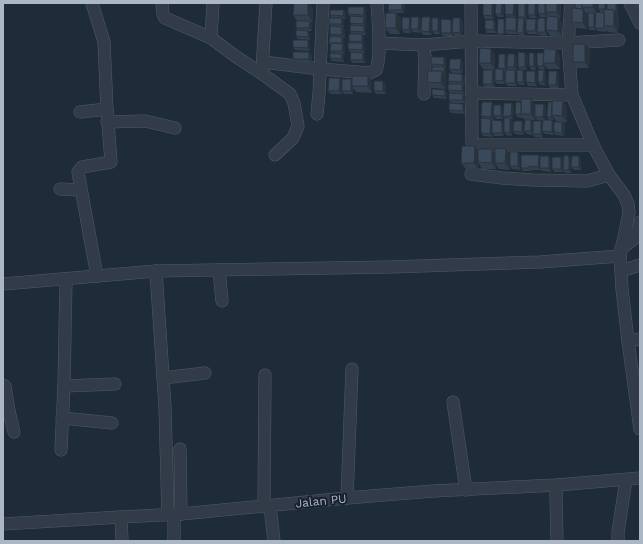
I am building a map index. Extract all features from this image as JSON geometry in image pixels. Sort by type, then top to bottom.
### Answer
[{"type":"street","points":[[92,3],[104,42],[106,109],[111,162],[82,167],[78,172],[97,276]]},
{"type":"street","points":[[162,3],[165,18],[212,38],[235,56],[262,68],[290,94],[294,103],[298,126],[293,138],[275,155]]},
{"type":"street","points":[[212,38],[213,3]]},
{"type":"street","points":[[262,68],[266,3]]},
{"type":"street","points":[[317,114],[323,3]]},
{"type":"street","points":[[262,68],[320,69],[370,73],[376,70],[378,66],[379,43],[377,3]]},
{"type":"street","points":[[472,3],[472,142],[474,145],[593,145]]},
{"type":"street","points":[[570,3],[568,43],[572,95],[593,145],[609,175],[624,195],[628,204],[629,213],[621,252],[621,271],[628,341],[640,429]]},
{"type":"street","points":[[379,43],[423,45],[472,41],[568,43],[620,40]]},
{"type":"street","points":[[423,45],[425,56],[424,94]]},
{"type":"street","points":[[472,93],[572,95]]},
{"type":"street","points":[[80,112],[106,109]]},
{"type":"street","points":[[107,122],[145,121],[175,128]]},
{"type":"street","points":[[471,174],[533,180],[587,181],[609,175]]},
{"type":"street","points":[[60,189],[81,190]]},
{"type":"street","points":[[3,284],[156,271],[390,268],[540,262],[621,252],[633,241],[640,222]]},
{"type":"street","points":[[621,271],[640,265]]},
{"type":"street","points":[[219,270],[222,302]]},
{"type":"street","points":[[156,271],[174,515],[174,541]]},
{"type":"street","points":[[61,450],[66,279]]},
{"type":"street","points":[[628,341],[640,339]]},
{"type":"street","points":[[348,498],[352,369]]},
{"type":"street","points":[[163,378],[205,373]]},
{"type":"street","points":[[265,375],[267,506],[274,541]]},
{"type":"street","points":[[64,386],[115,384]]},
{"type":"street","points":[[3,385],[5,386],[6,412],[14,432]]},
{"type":"street","points":[[453,402],[466,490]]},
{"type":"street","points":[[62,418],[112,422]]},
{"type":"street","points":[[174,515],[180,449]]},
{"type":"street","name":"Jalan PU","points":[[3,524],[174,515],[433,491],[557,485],[640,478]]},
{"type":"street","points":[[618,541],[626,480]]},
{"type":"street","points":[[557,485],[557,541]]},
{"type":"street","points":[[120,517],[122,541]]},
{"type":"building","points":[[294,3],[308,3],[308,15],[293,15]]},
{"type":"building","points":[[389,3],[402,3],[402,10],[388,10]]},
{"type":"building","points":[[483,3],[492,3],[492,16],[483,15]]},
{"type":"building","points":[[496,3],[502,3],[501,14],[495,14]]},
{"type":"building","points":[[505,3],[514,3],[513,15],[505,14]]},
{"type":"building","points":[[518,3],[525,3],[525,17],[518,17]]},
{"type":"building","points":[[528,3],[535,3],[535,15],[528,15]]},
{"type":"building","points":[[538,3],[545,3],[545,14],[538,13]]},
{"type":"building","points":[[546,3],[557,3],[557,12],[546,12]]},
{"type":"building","points":[[575,3],[582,3],[583,9],[575,8]]},
{"type":"building","points":[[582,3],[593,3],[593,7],[582,7]]},
{"type":"building","points":[[598,3],[605,3],[605,9],[598,9]]},
{"type":"building","points":[[607,3],[616,3],[616,11],[607,10]]},
{"type":"building","points":[[348,7],[364,7],[364,15],[348,14]]},
{"type":"building","points":[[572,8],[583,9],[583,23],[572,22]]},
{"type":"building","points":[[604,9],[614,10],[614,26],[604,26]]},
{"type":"building","points":[[330,10],[344,10],[343,16],[330,15]]},
{"type":"building","points":[[596,12],[604,13],[604,28],[595,28]]},
{"type":"building","points":[[386,13],[396,13],[396,28],[385,28]]},
{"type":"building","points":[[588,13],[594,13],[594,27],[588,27]]},
{"type":"building","points":[[350,16],[364,17],[363,24],[350,23]]},
{"type":"building","points":[[547,16],[558,17],[558,31],[546,30]]},
{"type":"building","points":[[402,17],[410,18],[409,30],[402,29]]},
{"type":"building","points":[[411,17],[419,17],[418,29],[411,29]]},
{"type":"building","points":[[422,17],[430,17],[429,32],[421,31]]},
{"type":"building","points":[[506,17],[516,18],[516,31],[505,30]]},
{"type":"building","points":[[329,18],[342,18],[342,24],[329,24]]},
{"type":"building","points":[[432,18],[438,18],[438,31],[432,31]]},
{"type":"building","points":[[453,18],[460,18],[460,33],[452,32]]},
{"type":"building","points":[[518,18],[524,18],[523,33],[517,33]]},
{"type":"building","points":[[538,18],[545,18],[545,32],[537,32]]},
{"type":"building","points":[[441,19],[451,20],[451,33],[441,33]]},
{"type":"building","points":[[498,19],[504,19],[504,34],[497,34]]},
{"type":"building","points":[[526,19],[536,19],[535,31],[526,31]]},
{"type":"building","points":[[485,20],[494,20],[494,30],[485,29]]},
{"type":"building","points":[[296,21],[310,21],[309,28],[296,28]]},
{"type":"building","points":[[350,25],[364,26],[364,32],[350,31]]},
{"type":"building","points":[[330,26],[342,27],[342,35],[330,34]]},
{"type":"building","points":[[296,30],[308,31],[308,37],[296,36]]},
{"type":"building","points":[[349,34],[362,34],[362,42],[349,41]]},
{"type":"building","points":[[330,36],[342,37],[342,43],[329,43]]},
{"type":"building","points":[[293,40],[308,40],[308,48],[293,47]]},
{"type":"building","points":[[331,43],[343,44],[342,51],[330,51]]},
{"type":"building","points":[[348,43],[363,43],[362,50],[348,49]]},
{"type":"building","points":[[573,44],[585,44],[585,62],[573,62]]},
{"type":"building","points":[[480,48],[491,49],[491,63],[479,63]]},
{"type":"building","points":[[544,49],[556,49],[555,63],[543,63]]},
{"type":"building","points":[[293,52],[309,52],[309,59],[293,59]]},
{"type":"building","points":[[351,52],[363,53],[363,60],[350,60]]},
{"type":"building","points":[[518,52],[525,53],[525,67],[518,67]]},
{"type":"building","points":[[330,53],[342,54],[342,59],[330,58]]},
{"type":"building","points":[[529,53],[534,53],[534,66],[529,66]]},
{"type":"building","points":[[537,53],[544,53],[543,66],[537,66]]},
{"type":"building","points":[[499,54],[505,54],[505,69],[498,68]]},
{"type":"building","points":[[508,54],[515,54],[514,67],[507,67]]},
{"type":"building","points":[[431,57],[444,57],[444,65],[431,64]]},
{"type":"building","points":[[450,59],[461,59],[460,70],[449,69]]},
{"type":"building","points":[[432,67],[444,67],[444,73],[442,71],[432,71]]},
{"type":"building","points":[[495,69],[503,69],[503,81],[495,80]]},
{"type":"building","points":[[483,70],[493,70],[492,84],[483,84]]},
{"type":"building","points":[[506,70],[515,70],[515,83],[505,83]]},
{"type":"building","points":[[517,70],[523,70],[523,82],[517,82]]},
{"type":"building","points":[[538,70],[544,70],[543,82],[538,82]]},
{"type":"building","points":[[428,71],[442,71],[441,83],[427,82]]},
{"type":"building","points":[[526,71],[535,71],[535,83],[526,82]]},
{"type":"building","points":[[549,71],[557,71],[556,85],[548,85]]},
{"type":"building","points":[[449,73],[462,74],[462,82],[448,81]]},
{"type":"building","points":[[352,76],[368,76],[368,86],[352,86]]},
{"type":"building","points":[[329,78],[340,78],[339,91],[328,91]]},
{"type":"building","points":[[342,79],[351,79],[351,91],[342,91]]},
{"type":"building","points":[[374,81],[383,81],[383,91],[374,91]]},
{"type":"building","points":[[448,84],[462,84],[462,91],[448,90]]},
{"type":"building","points":[[432,89],[445,90],[445,96],[432,95]]},
{"type":"building","points":[[449,93],[463,94],[463,100],[449,100]]},
{"type":"building","points":[[521,99],[531,99],[531,114],[521,114]]},
{"type":"building","points":[[552,101],[563,101],[562,116],[552,115]]},
{"type":"building","points":[[482,102],[492,102],[491,117],[481,116]]},
{"type":"building","points":[[516,102],[521,102],[521,114],[515,114]]},
{"type":"building","points":[[548,102],[552,102],[551,117],[547,117]]},
{"type":"building","points":[[449,103],[463,104],[463,111],[449,110]]},
{"type":"building","points":[[504,103],[512,103],[511,116],[503,116]]},
{"type":"building","points":[[535,104],[544,104],[543,117],[535,117]]},
{"type":"building","points":[[494,105],[501,105],[501,116],[493,115]]},
{"type":"building","points":[[481,118],[491,119],[490,134],[481,133]]},
{"type":"building","points":[[504,118],[510,118],[510,133],[504,132]]},
{"type":"building","points":[[492,120],[502,121],[502,133],[492,133]]},
{"type":"building","points":[[525,120],[531,120],[531,131],[524,131]]},
{"type":"building","points":[[543,120],[552,120],[552,132],[542,131]]},
{"type":"building","points":[[514,121],[522,121],[522,132],[513,131]]},
{"type":"building","points":[[533,121],[541,121],[541,134],[533,134]]},
{"type":"building","points":[[554,122],[562,122],[562,133],[554,132]]},
{"type":"building","points":[[462,146],[475,146],[474,163],[461,163]]},
{"type":"building","points":[[495,148],[506,149],[505,163],[495,163]]},
{"type":"building","points":[[478,149],[492,149],[492,163],[478,162]]},
{"type":"building","points":[[510,152],[518,152],[518,166],[510,166]]},
{"type":"building","points":[[521,155],[539,155],[538,167],[529,166],[529,168],[521,168]]},
{"type":"building","points":[[564,155],[569,156],[569,170],[563,170]]},
{"type":"building","points":[[540,156],[549,156],[549,168],[540,168]]},
{"type":"building","points":[[572,156],[579,156],[579,167],[571,167]]},
{"type":"building","points":[[552,157],[561,157],[561,169],[552,169]]}]
